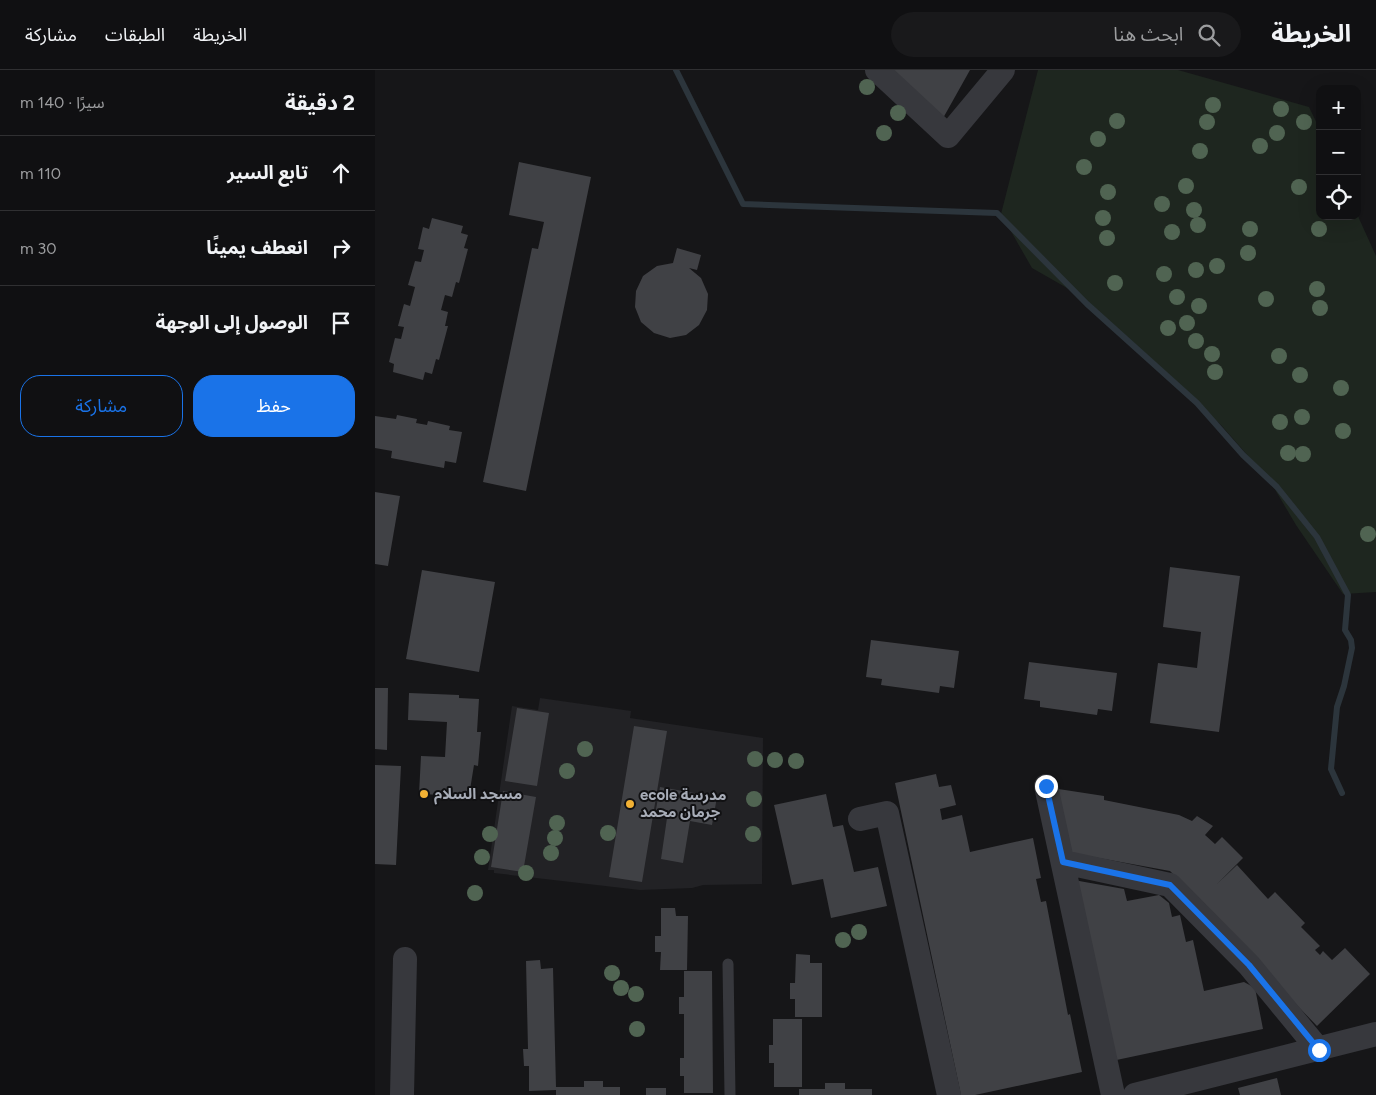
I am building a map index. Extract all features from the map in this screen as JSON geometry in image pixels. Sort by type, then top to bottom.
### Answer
[{"type":"street","points":[[877,70],[948,136],[1003,70]]},
{"type":"street","points":[[1046,786],[1113,1095]]},
{"type":"street","points":[[860,819],[887,813],[949,1095]]},
{"type":"street","points":[[1063,862],[1170,885],[1249,965],[1319,1050]]},
{"type":"street","points":[[402,1095],[405,959]]},
{"type":"street","points":[[1135,1095],[1319,1050],[1376,1034]]},
{"type":"lane","points":[[727,964],[730,1095]]},
{"type":"shaded area","points":[[1038,70],[1178,70],[1309,107],[1316,122],[1316,220],[1360,220],[1376,256],[1376,592],[1343,594],[1296,525],[1270,481],[1221,425],[1074,292],[1032,268],[1001,214]]},
{"type":"shaded area","name":"ecole مدرسة جرمان محمد","points":[[540,698],[631,711],[630,718],[763,738],[762,884],[703,885],[692,888],[640,890],[494,873],[494,870],[488,870],[512,706],[538,710]]},
{"type":"building","points":[[887,70],[970,70],[942,120]]},
{"type":"building","points":[[519,162],[591,177],[526,491],[483,482],[532,248],[538,249],[544,222],[509,215]]},
{"type":"building","points":[[432,218],[463,226],[461,233],[468,235],[464,248],[468,249],[459,283],[456,282],[452,297],[445,295],[441,310],[448,312],[445,326],[448,326],[439,360],[436,359],[432,374],[425,372],[423,380],[393,372],[394,364],[389,362],[395,338],[401,339],[404,327],[398,326],[404,304],[410,306],[415,287],[408,285],[415,261],[421,262],[424,250],[418,249],[423,227],[429,229]]},
{"type":"building","points":[[677,248],[701,255],[697,270],[689,268],[701,278],[708,294],[707,310],[699,325],[686,335],[670,338],[654,333],[641,322],[635,307],[636,291],[643,276],[657,266],[673,263]]},
{"type":"building","points":[[397,415],[417,419],[416,423],[427,425],[428,421],[450,426],[449,430],[462,432],[456,463],[445,461],[444,468],[391,458],[392,451],[375,448],[375,416],[396,419]]},
{"type":"building","points":[[375,492],[400,496],[388,566],[375,564]]},
{"type":"building","points":[[1170,567],[1240,576],[1219,732],[1150,723],[1158,663],[1197,668],[1201,632],[1163,627]]},
{"type":"building","points":[[422,570],[495,582],[479,672],[406,659]]},
{"type":"building","points":[[871,640],[959,651],[954,688],[940,686],[939,693],[881,685],[882,679],[866,677]]},
{"type":"building","points":[[1029,662],[1117,673],[1112,711],[1098,709],[1097,715],[1040,707],[1040,701],[1024,699]]},
{"type":"building","points":[[375,688],[388,688],[387,750],[375,749]]},
{"type":"building","points":[[409,693],[459,695],[459,698],[479,699],[477,732],[481,732],[478,766],[474,765],[469,796],[419,794],[421,756],[445,757],[447,722],[408,720]]},
{"type":"building","points":[[517,708],[549,713],[537,786],[505,781]]},
{"type":"building","points":[[634,726],[667,731],[642,882],[609,877]]},
{"type":"building","points":[[375,765],[401,766],[396,865],[375,864]]},
{"type":"building","points":[[936,774],[939,787],[951,785],[956,805],[940,809],[942,820],[962,815],[970,852],[1033,838],[1041,878],[1036,879],[1041,902],[1046,901],[1068,1015],[1070,1014],[1082,1072],[975,1095],[961,1095],[895,783]]},
{"type":"building","points":[[660,787],[717,797],[712,825],[690,821],[683,863],[661,859],[667,818],[655,815]]},
{"type":"building","points":[[1052,788],[1104,796],[1104,800],[1179,815],[1192,821],[1197,816],[1213,826],[1205,835],[1215,844],[1222,837],[1243,858],[1217,884],[1237,865],[1268,899],[1275,892],[1305,923],[1301,927],[1320,946],[1315,950],[1320,955],[1323,951],[1332,960],[1345,948],[1370,974],[1317,1026],[1198,903],[1200,901],[1170,871],[1066,852]]},
{"type":"building","points":[[503,791],[536,797],[523,872],[491,867]]},
{"type":"building","points":[[826,794],[833,827],[843,825],[854,872],[878,867],[887,906],[831,918],[823,879],[792,885],[774,805]]},
{"type":"building","points":[[1068,879],[1124,889],[1127,901],[1159,895],[1169,903],[1172,917],[1180,915],[1186,942],[1193,940],[1204,991],[1244,982],[1255,988],[1263,1029],[1107,1062]]},
{"type":"building","points":[[661,908],[675,908],[676,916],[688,916],[687,970],[660,970],[661,952],[655,952],[655,936],[661,936]]},
{"type":"building","points":[[796,954],[810,955],[810,963],[822,963],[822,1017],[795,1017],[795,999],[790,999],[790,983],[795,983]]},
{"type":"building","points":[[540,960],[541,969],[553,968],[556,1087],[584,1087],[584,1081],[603,1081],[603,1087],[620,1087],[620,1095],[556,1095],[556,1090],[529,1091],[529,1066],[524,1066],[523,1049],[528,1049],[526,961]]},
{"type":"building","points":[[684,971],[712,971],[713,1093],[684,1093],[684,1076],[680,1076],[680,1058],[684,1058],[684,1014],[679,1014],[679,997],[684,997]]},
{"type":"building","points":[[773,1019],[802,1019],[802,1087],[774,1087],[774,1063],[769,1063],[769,1045],[773,1045]]},
{"type":"building","points":[[1277,1078],[1281,1095],[1240,1095],[1238,1088]]},
{"type":"building","points":[[825,1083],[845,1083],[845,1089],[872,1089],[872,1095],[799,1095],[799,1089],[825,1089]]},
{"type":"building","points":[[646,1088],[666,1088],[666,1095],[646,1095]]},
{"type":"waterway","points":[[676,70],[743,204],[997,213],[1087,304],[1197,403],[1243,455],[1277,487],[1317,537],[1348,595],[1345,630],[1351,640],[1352,648],[1344,686],[1337,707],[1331,769],[1342,793]]},
{"type":"place","name":"مسجد السلام","points":[[424,794]]},
{"type":"place","name":"ecole مدرسة جرمان محمد","points":[[630,804]]},
{"type":"route","points":[[1046,786],[1063,862],[1170,885],[1249,965],[1319,1050]]}]
